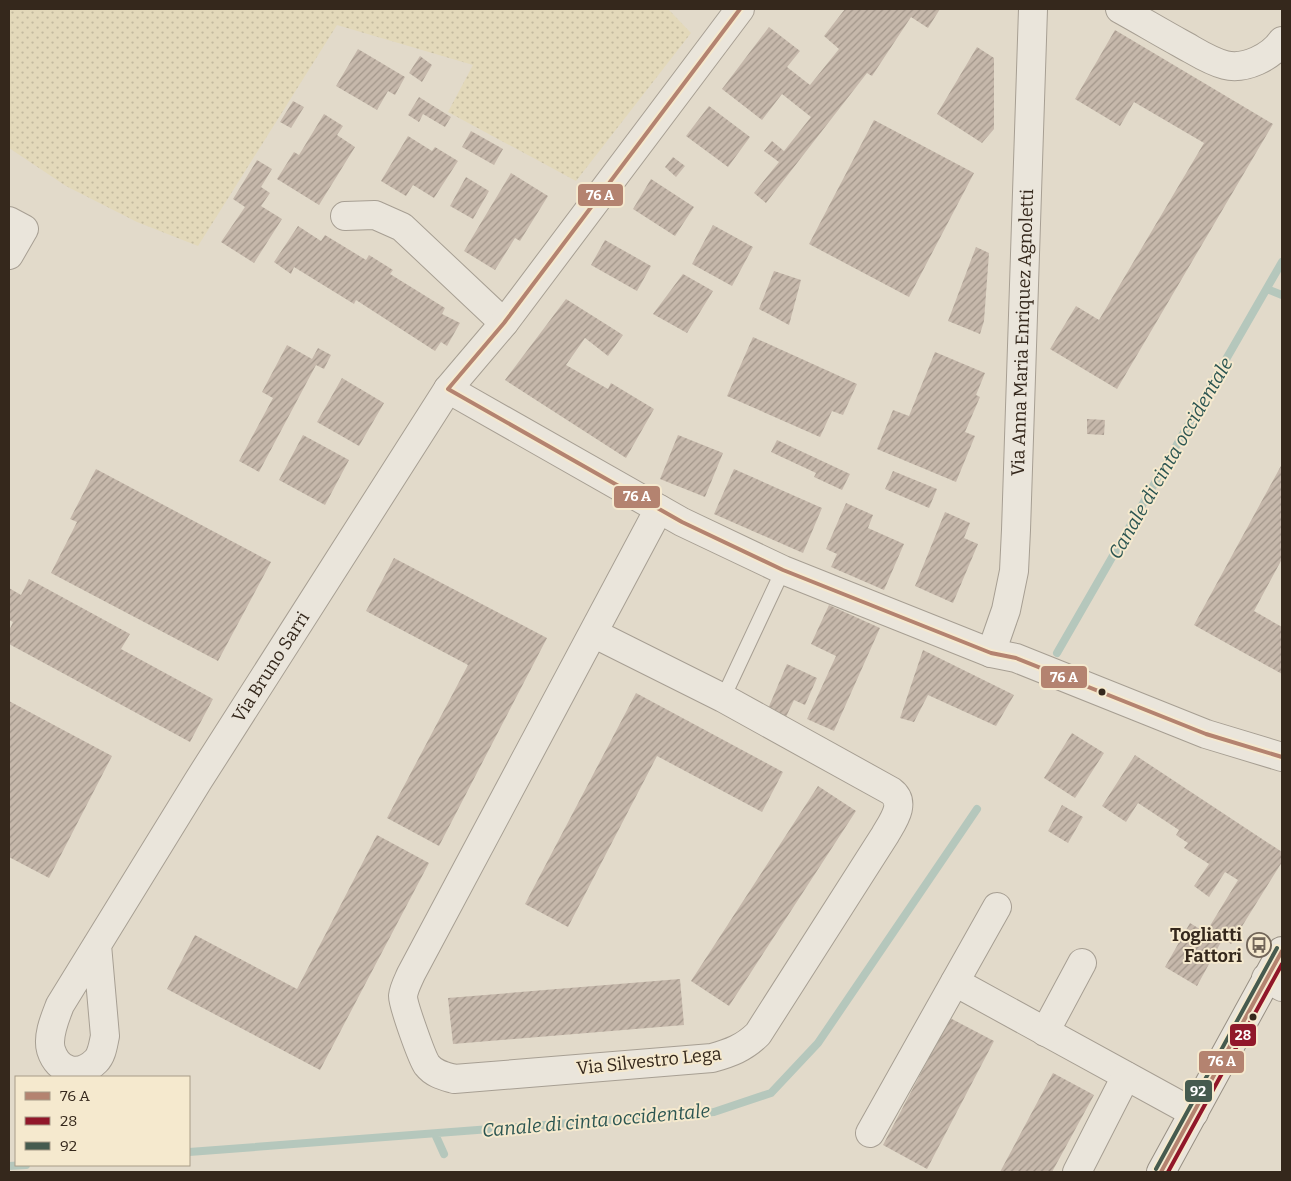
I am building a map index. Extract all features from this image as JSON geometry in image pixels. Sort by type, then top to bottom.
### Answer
[{"type":"street","name":"Via Bruno Sarri","points":[[97,945],[198,781],[448,389],[504,323],[740,9]]},
{"type":"street","name":"Via Anna Maria Enriquez Agnoletti","points":[[991,653],[1006,610],[1014,571],[1033,9]]},
{"type":"street","points":[[1120,9],[1203,56],[1227,66],[1244,65],[1262,58],[1278,47],[1282,41]]},
{"type":"street","points":[[344,216],[375,215],[402,227],[504,323]]},
{"type":"street","points":[[9,255],[16,225]]},
{"type":"street","points":[[448,389],[659,509],[783,570],[991,653],[1016,658],[1206,734],[1282,757]]},
{"type":"street","name":"Via Silvestro Lega","points":[[593,633],[723,698],[891,791],[896,795],[899,806],[885,835],[758,1034],[749,1043],[736,1051],[712,1058],[454,1079],[437,1074],[427,1064],[404,1005],[403,994],[406,984],[659,509]]},
{"type":"street","points":[[1243,746],[1282,772]]},
{"type":"street","points":[[870,1133],[997,907]]},
{"type":"street","points":[[1161,1172],[1194,1113],[1274,982],[1282,951]]},
{"type":"street","points":[[1046,1032],[1082,963]]},
{"type":"street","points":[[955,982],[1194,1113]]},
{"type":"street","points":[[1077,1172],[1126,1076]]},
{"type":"lane","points":[[723,698],[783,570]]},
{"type":"shaded area","points":[[9,9],[668,9],[691,33],[576,181],[448,112],[473,65],[337,25],[198,246],[137,222],[66,186],[9,148]]},
{"type":"building","points":[[845,9],[940,9],[928,28],[911,17],[872,76],[867,73],[766,203],[754,193],[779,162],[764,151],[772,141],[784,151],[811,117],[782,94],[762,120],[722,89],[769,27],[800,51],[787,67],[810,85],[839,49],[824,36]]},
{"type":"building","points":[[1115,30],[1273,124],[1117,389],[1050,349],[1076,306],[1099,320],[1204,143],[1134,102],[1120,126],[1075,99]]},
{"type":"building","points":[[977,47],[994,58],[994,129],[982,143],[937,114]]},
{"type":"building","points":[[358,49],[405,77],[395,95],[388,91],[377,110],[336,86]]},
{"type":"building","points":[[420,56],[432,65],[422,82],[409,73]]},
{"type":"building","points":[[419,97],[451,117],[445,127],[423,114],[419,122],[408,115]]},
{"type":"building","points":[[293,101],[304,107],[291,128],[280,122]]},
{"type":"building","points":[[709,106],[750,137],[728,167],[686,136]]},
{"type":"building","points":[[324,114],[343,126],[337,135],[355,147],[319,205],[277,179],[294,152],[299,155]]},
{"type":"building","points":[[874,120],[974,173],[909,297],[809,244]]},
{"type":"building","points":[[471,131],[503,149],[494,165],[462,147]]},
{"type":"building","points":[[408,136],[432,151],[435,147],[458,161],[434,198],[413,185],[406,196],[381,181]]},
{"type":"building","points":[[673,157],[685,166],[676,177],[665,167]]},
{"type":"building","points":[[257,160],[272,169],[261,187],[270,193],[261,206],[282,219],[254,263],[221,242],[245,207],[233,199]]},
{"type":"building","points":[[511,173],[548,196],[520,241],[515,238],[495,270],[464,251]]},
{"type":"building","points":[[466,177],[489,191],[473,219],[450,206]]},
{"type":"building","points":[[651,179],[694,207],[675,236],[633,209]]},
{"type":"building","points":[[713,225],[753,247],[732,286],[692,264]]},
{"type":"building","points":[[298,226],[321,241],[325,235],[366,260],[369,255],[393,270],[390,274],[445,308],[442,314],[460,323],[447,346],[441,342],[435,351],[356,300],[354,304],[294,267],[291,274],[274,262]]},
{"type":"building","points":[[605,240],[651,266],[637,291],[591,265]]},
{"type":"building","points":[[976,247],[989,253],[984,321],[980,334],[948,321]]},
{"type":"building","points":[[774,271],[801,280],[789,325],[759,309]]},
{"type":"building","points":[[683,274],[713,291],[687,333],[653,314]]},
{"type":"building","points":[[566,299],[623,335],[608,356],[585,338],[566,365],[608,389],[611,383],[654,409],[626,458],[505,380]]},
{"type":"building","points":[[753,337],[857,384],[843,415],[832,411],[820,437],[727,396]]},
{"type":"building","points":[[287,345],[312,359],[318,348],[331,355],[324,369],[316,365],[259,472],[239,461],[273,398],[262,392]]},
{"type":"building","points":[[935,352],[985,373],[976,395],[980,397],[965,432],[975,436],[956,482],[877,449],[893,410],[909,416]]},
{"type":"building","points":[[342,378],[384,403],[359,446],[317,422]]},
{"type":"building","points":[[1087,419],[1105,420],[1104,435],[1087,434]]},
{"type":"building","points":[[303,435],[349,460],[325,505],[279,480]]},
{"type":"building","points":[[678,435],[723,453],[705,497],[660,479]]},
{"type":"building","points":[[777,440],[850,474],[842,490],[814,477],[816,473],[771,452]]},
{"type":"building","points":[[1282,464],[1282,559],[1254,611],[1282,627],[1282,674],[1194,625]]},
{"type":"building","points":[[96,469],[271,562],[218,661],[51,573],[77,522],[70,519]]},
{"type":"building","points":[[734,469],[822,508],[803,553],[714,514]]},
{"type":"building","points":[[893,471],[937,489],[929,508],[885,489]]},
{"type":"building","points":[[846,503],[873,515],[868,528],[904,544],[884,590],[831,567],[837,554],[826,549]]},
{"type":"building","points":[[945,512],[970,523],[964,538],[978,544],[953,603],[915,586]]},
{"type":"building","points":[[394,558],[547,638],[439,846],[387,818],[468,665],[366,611]]},
{"type":"building","points":[[29,579],[130,634],[121,649],[213,699],[190,742],[9,644],[9,631],[13,622],[9,620],[9,588],[21,595]]},
{"type":"building","points":[[829,605],[880,628],[834,731],[807,719],[836,656],[811,644]]},
{"type":"building","points":[[923,650],[1014,695],[996,726],[928,695],[914,722],[900,718]]},
{"type":"building","points":[[787,664],[817,678],[805,705],[794,700],[785,719],[767,711]]},
{"type":"building","points":[[636,693],[783,772],[762,812],[657,756],[568,927],[525,904]]},
{"type":"building","points":[[9,701],[112,756],[49,878],[9,857]]},
{"type":"building","points":[[1072,733],[1104,753],[1075,798],[1044,778]]},
{"type":"building","points":[[1135,755],[1282,852],[1282,862],[1231,944],[1208,929],[1238,880],[1225,872],[1209,897],[1194,886],[1209,864],[1184,848],[1188,843],[1176,835],[1179,830],[1138,803],[1126,822],[1102,806]]},
{"type":"building","points":[[818,786],[856,811],[729,1006],[691,981]]},
{"type":"building","points":[[1062,805],[1083,817],[1068,843],[1048,831]]},
{"type":"building","points":[[377,835],[429,863],[320,1070],[167,989],[195,935],[297,989]]},
{"type":"building","points":[[1190,923],[1221,942],[1197,986],[1165,967]]},
{"type":"building","points":[[680,979],[684,1025],[453,1044],[448,998]]},
{"type":"building","points":[[950,1018],[994,1041],[927,1169],[883,1145]]},
{"type":"building","points":[[1053,1073],[1094,1095],[1052,1172],[1000,1172]]},
{"type":"waterway","name":"Canale di cinta occidentale","points":[[1057,653],[1282,262]]},
{"type":"waterway","points":[[1267,289],[1282,295]]},
{"type":"waterway","name":"Canale di cinta occidentale","points":[[190,1152],[714,1112],[771,1093],[818,1043],[977,809]]},
{"type":"waterway","points":[[435,1134],[444,1154]]},
{"type":"waterway","name":"Canale di cinta occidentale","points":[[9,1166],[15,1166]]},
{"type":"transit line","points":[[740,9],[504,323],[448,389],[682,522],[783,570],[991,653],[1016,658],[1206,734],[1282,757]]},
{"type":"transit line","name":"92","points":[[1156,1169],[1277,948]]},
{"type":"transit line","points":[[1161,1172],[1282,951]]},
{"type":"transit line","name":"28","points":[[1168,1172],[1282,964]]},
{"type":"place","name":"Togliatti Fattori","points":[[1259,945]]}]
